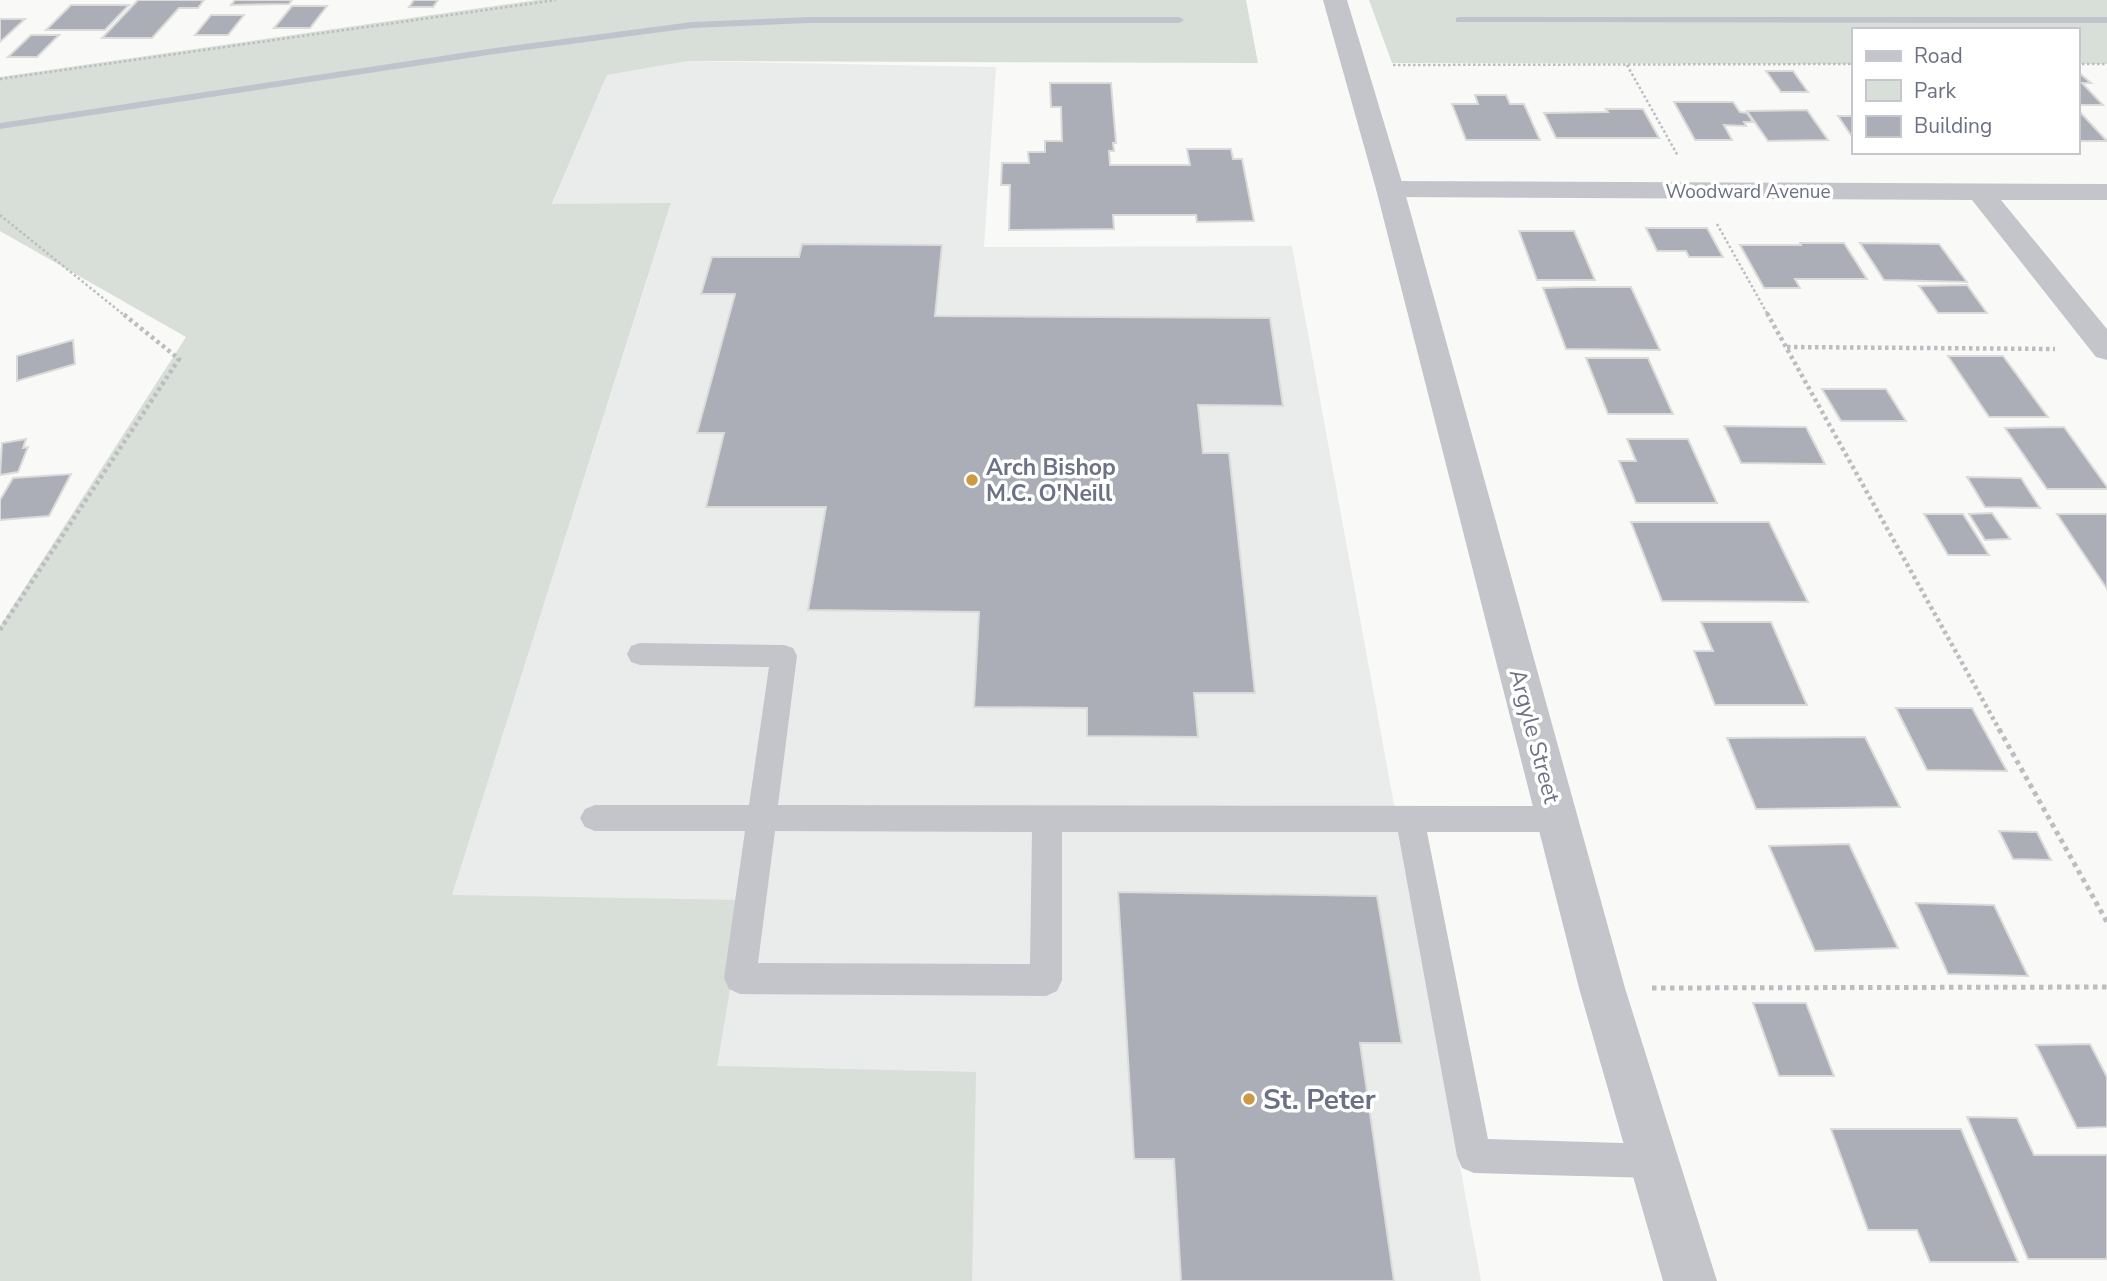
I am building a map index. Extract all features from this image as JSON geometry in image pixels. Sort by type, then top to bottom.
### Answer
[{"type":"street","name":"Argyle Street","points":[[1335,0],[1390,188],[1602,988],[1690,1281]]},
{"type":"street","name":"Woodward Avenue","points":[[1390,188],[2107,192]]},
{"type":"street","points":[[1980,192],[2107,350]]},
{"type":"lane","points":[[640,654],[784,656],[740,978],[1046,980],[1048,818]]},
{"type":"lane","points":[[595,817],[1557,819]]},
{"type":"lane","points":[[1410,819],[1474,1156],[1654,1161]]},
{"type":"path","points":[[0,79],[556,0]]},
{"type":"path","points":[[1354,65],[1852,64]]},
{"type":"path","points":[[2079,64],[2107,64]]},
{"type":"path","points":[[1628,65],[2107,922]]},
{"type":"path","points":[[0,215],[179,359],[0,629]]},
{"type":"path","points":[[1786,347],[2107,350]]},
{"type":"path","points":[[1602,988],[2107,987]]},
{"type":"shaded area","points":[[688,61],[996,67],[984,247],[1292,246],[1481,1281],[681,1281],[452,895],[671,204],[552,205],[607,75]]},
{"type":"green space","points":[[537,0],[1246,0],[1258,63],[688,61],[607,75],[552,204],[671,203],[452,895],[745,900],[717,1066],[976,1072],[972,1281],[0,1281],[0,626],[186,337],[0,231],[0,77]]},
{"type":"green space","points":[[1369,0],[2107,0],[2107,64],[2079,64],[2079,28],[1852,28],[1852,64],[1392,63]]},
{"type":"building","points":[[138,0],[204,0],[198,8],[179,8],[152,38],[102,38]]},
{"type":"building","points":[[235,0],[292,0],[289,4],[231,5]]},
{"type":"building","points":[[414,0],[438,0],[433,7],[409,7]]},
{"type":"building","points":[[71,5],[129,5],[105,30],[46,30]]},
{"type":"building","points":[[292,6],[327,6],[310,28],[274,28]]},
{"type":"building","points":[[211,15],[244,15],[228,35],[195,35]]},
{"type":"building","points":[[0,19],[25,19],[0,42]]},
{"type":"building","points":[[31,35],[59,35],[37,57],[8,57]]},
{"type":"building","points":[[1766,71],[1793,71],[1808,92],[1781,92]]},
{"type":"building","points":[[2079,73],[2091,83],[2082,83],[2103,105],[2079,105]]},
{"type":"building","points":[[1050,83],[1111,83],[1116,143],[1113,143],[1114,151],[1109,151],[1110,165],[1190,165],[1187,149],[1231,149],[1233,159],[1242,159],[1254,221],[1197,222],[1196,215],[1113,215],[1114,229],[1009,230],[1010,185],[1001,185],[1002,163],[1029,163],[1028,152],[1045,152],[1045,141],[1062,141],[1061,107],[1051,107]]},
{"type":"building","points":[[1475,95],[1506,95],[1510,104],[1524,104],[1540,140],[1466,140],[1452,104],[1478,104]]},
{"type":"building","points":[[1674,102],[1733,102],[1740,112],[1747,113],[1753,122],[1744,122],[1746,126],[1724,125],[1732,140],[1695,140]]},
{"type":"building","points":[[1606,109],[1643,109],[1659,138],[1556,138],[1544,113],[1608,112]]},
{"type":"building","points":[[1807,110],[1828,140],[1768,141],[1747,111]]},
{"type":"building","points":[[2079,111],[2107,141],[2079,141]]},
{"type":"building","points":[[1838,116],[1852,116],[1852,137]]},
{"type":"building","points":[[1646,228],[1707,228],[1723,257],[1689,257],[1686,251],[1657,251]]},
{"type":"building","points":[[1519,231],[1574,231],[1595,280],[1537,280]]},
{"type":"building","points":[[1800,243],[1844,243],[1867,279],[1795,279],[1800,288],[1764,288],[1740,245],[1801,245]]},
{"type":"building","points":[[1860,243],[1939,244],[1967,282],[1884,280]]},
{"type":"building","name":"Arch Bishop M.C. O'Neill","points":[[802,244],[942,245],[935,316],[1270,318],[1283,406],[1198,405],[1203,453],[1229,453],[1255,693],[1194,693],[1198,737],[1087,736],[1087,708],[974,707],[979,612],[808,610],[826,507],[706,507],[724,433],[697,433],[735,294],[701,294],[712,257],[799,257]]},
{"type":"building","points":[[1967,285],[1987,313],[1938,313],[1919,286]]},
{"type":"building","points":[[1631,287],[1660,350],[1566,349],[1543,288]]},
{"type":"building","points":[[73,340],[75,364],[17,381],[17,356]]},
{"type":"building","points":[[1948,356],[2003,356],[2048,417],[1989,417]]},
{"type":"building","points":[[1586,358],[1648,358],[1673,414],[1608,414]]},
{"type":"building","points":[[1822,389],[1886,389],[1906,421],[1841,421]]},
{"type":"building","points":[[1724,426],[1806,427],[1825,464],[1741,463]]},
{"type":"building","points":[[2064,427],[2107,489],[2047,489],[2005,428]]},
{"type":"building","points":[[26,439],[23,448],[28,447],[18,472],[0,475],[2,443]]},
{"type":"building","points":[[1627,439],[1688,439],[1717,503],[1636,503],[1619,461],[1636,461]]},
{"type":"building","points":[[71,474],[49,516],[0,520],[0,500],[13,478]]},
{"type":"building","points":[[1967,477],[2021,478],[2040,508],[1985,507]]},
{"type":"building","points":[[1992,513],[2010,539],[1985,540],[1969,514]]},
{"type":"building","points":[[1924,514],[1963,514],[1989,555],[1948,555]]},
{"type":"building","points":[[2057,514],[2107,514],[2107,589]]},
{"type":"building","points":[[1631,522],[1769,522],[1808,602],[1662,601]]},
{"type":"building","points":[[1701,622],[1771,622],[1807,705],[1715,705],[1694,651],[1713,651]]},
{"type":"building","points":[[1896,708],[1972,708],[2007,771],[1927,770]]},
{"type":"building","points":[[1865,737],[1900,807],[1756,809],[1727,738]]},
{"type":"building","points":[[1999,831],[2037,832],[2051,860],[2013,859]]},
{"type":"building","points":[[1849,844],[1898,948],[1815,951],[1769,846]]},
{"type":"building","name":"St. Peter","points":[[1118,892],[1377,896],[1402,1043],[1360,1043],[1394,1281],[1181,1281],[1174,1159],[1134,1159]]},
{"type":"building","points":[[1916,903],[1994,905],[2028,976],[1948,974]]},
{"type":"building","points":[[1753,1003],[1806,1003],[1834,1076],[1779,1076]]},
{"type":"building","points":[[2090,1044],[2107,1077],[2107,1127],[2077,1128],[2036,1045]]},
{"type":"building","points":[[1967,1117],[2017,1118],[2034,1155],[2107,1155],[2107,1259],[2028,1259]]},
{"type":"building","points":[[1831,1129],[1961,1129],[2018,1262],[1930,1262],[1917,1230],[1868,1230]]},
{"type":"waterway","points":[[0,126],[488,52],[692,25],[809,20],[1179,20]]},
{"type":"waterway","points":[[1459,20],[2107,20]]},
{"type":"place","name":"Arch Bishop M.C. O'Neill","points":[[972,480]]},
{"type":"place","name":"St. Peter","points":[[1249,1099]]}]
